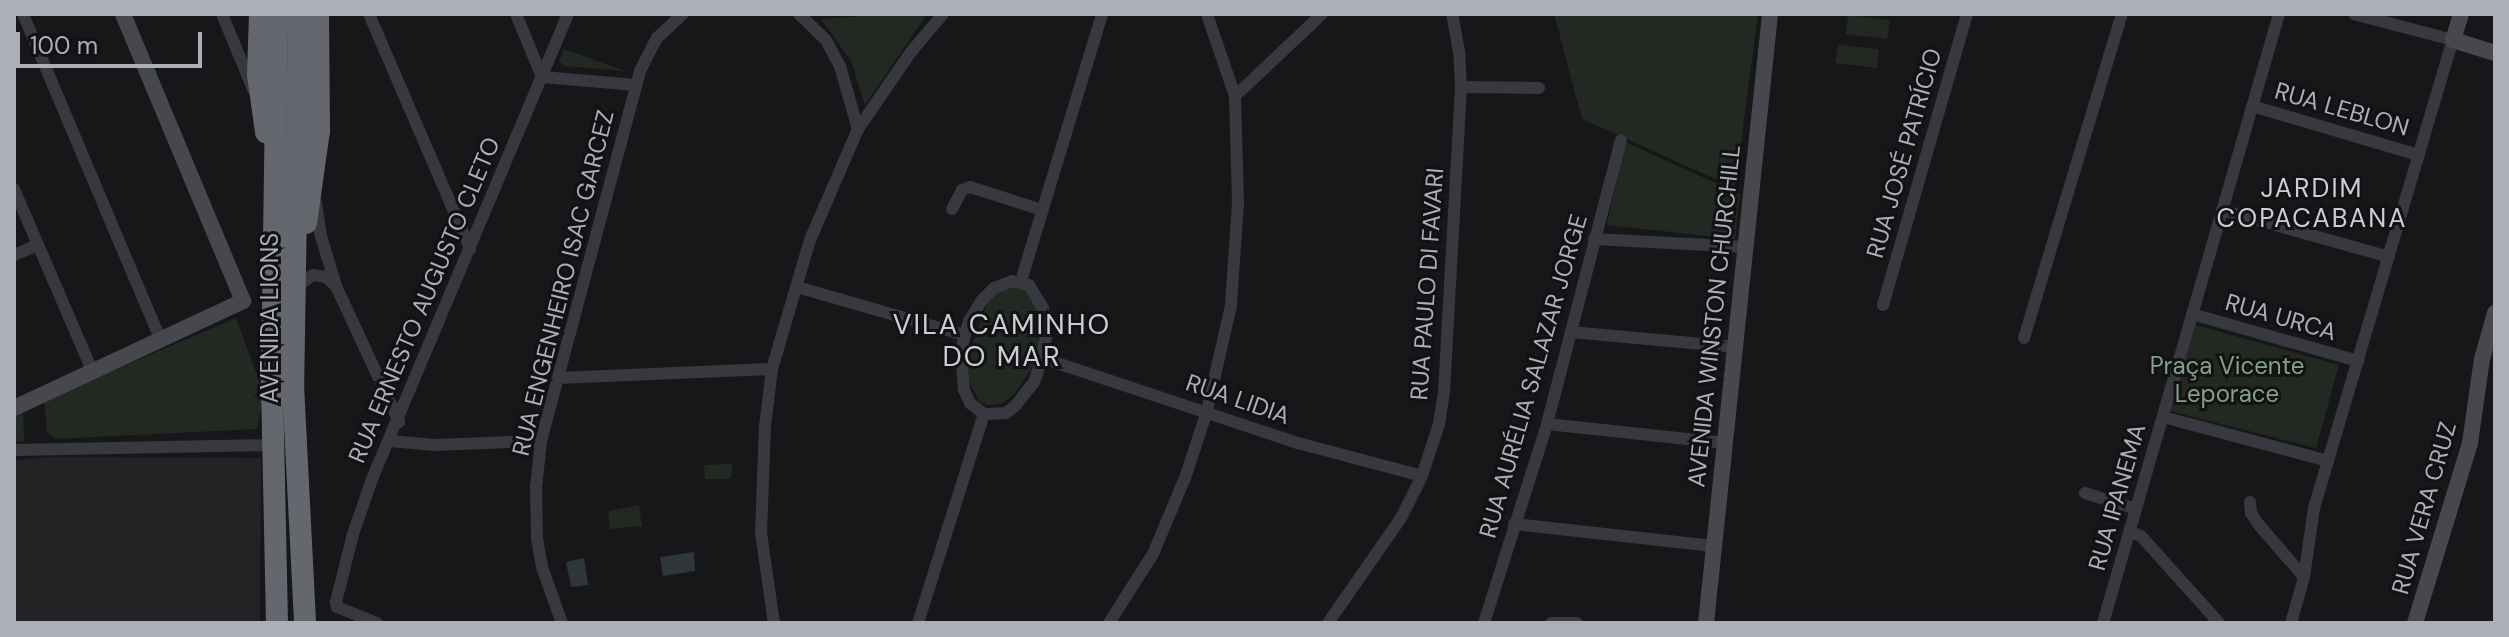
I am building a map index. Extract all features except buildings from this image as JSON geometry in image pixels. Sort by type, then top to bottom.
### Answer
[{"type":"highway","points":[[260,14],[258,75],[261,108],[275,177]]},
{"type":"highway","name":"AVENIDA LIONS","points":[[277,14],[274,445],[277,623]]},
{"type":"highway","name":"AVENIDA LIONS","points":[[299,14],[293,385],[308,623]]},
{"type":"highway","points":[[296,277],[315,179],[319,131],[318,14]]},
{"type":"street","points":[[23,14],[161,341]]},
{"type":"street","points":[[14,408],[243,301],[123,14]]},
{"type":"street","points":[[222,14],[261,108]]},
{"type":"street","points":[[369,14],[470,249]]},
{"type":"street","points":[[516,14],[542,77],[636,85]]},
{"type":"street","name":"RUA ERNESTO AUGUSTO CLETO","points":[[377,623],[337,607],[336,594],[353,534],[568,14]]},
{"type":"street","name":"RUA ENGENHEIRO ISAC GARCEZ","points":[[562,623],[542,567],[537,538],[536,488],[541,441],[636,85],[650,48],[683,14]]},
{"type":"street","points":[[799,14],[834,53],[858,129]]},
{"type":"street","points":[[774,623],[761,533],[765,426],[772,369],[810,240],[858,129],[911,52],[943,14]]},
{"type":"street","points":[[1021,281],[1102,14]]},
{"type":"street","points":[[1109,623],[1153,554],[1185,478],[1207,411],[1231,305],[1236,264],[1239,148],[1235,96],[1207,14]]},
{"type":"street","points":[[1235,96],[1322,14]]},
{"type":"street","name":"RUA PAULO DI FAVARI","points":[[1328,623],[1401,518],[1422,476],[1439,424],[1444,392],[1461,87],[1452,14]]},
{"type":"street","name":"AVENIDA WINSTON CHURCHILL","points":[[1706,623],[1770,14]]},
{"type":"street","name":"RUA JOSÉ PATRÍCIO","points":[[1883,305],[1967,14]]},
{"type":"street","points":[[2024,338],[2122,14]]},
{"type":"street","name":"RUA IPANEMA","points":[[2103,623],[2279,14]]},
{"type":"street","points":[[2354,14],[2495,53]]},
{"type":"street","points":[[2291,623],[2304,577],[2312,517],[2461,14]]},
{"type":"street","points":[[1461,87],[1539,88]]},
{"type":"street","name":"RUA LEBLON","points":[[2252,106],[2419,155]]},
{"type":"street","name":"RUA AURÉLIA SALAZAR JORGE","points":[[1484,623],[1547,424],[1621,140]]},
{"type":"street","points":[[315,179],[321,236],[336,286],[399,422]]},
{"type":"street","points":[[952,209],[962,190],[970,187],[1042,210]]},
{"type":"street","points":[[14,189],[93,372]]},
{"type":"street","points":[[2222,210],[2389,257]]},
{"type":"street","points":[[1594,239],[1745,247]]},
{"type":"street","points":[[14,255],[38,245]]},
{"type":"street","points":[[296,277],[326,277],[336,286]]},
{"type":"street","points":[[1021,281],[1036,292],[1043,308],[1046,337],[1042,358],[1034,382],[1015,406],[1006,413],[984,414],[970,403],[960,378],[964,335],[975,310],[994,288],[1003,282],[1021,281]]},
{"type":"street","points":[[797,287],[964,335]]},
{"type":"street","name":"RUA VERA CRUZ","points":[[2415,623],[2488,375],[2495,313]]},
{"type":"street","name":"RUA URCA","points":[[2192,314],[2358,361]]},
{"type":"street","points":[[1571,332],[1735,347]]},
{"type":"street","name":"RUA LIDIA","points":[[1042,358],[1298,443],[1422,476]]},
{"type":"street","points":[[558,378],[772,369]]},
{"type":"street","points":[[918,623],[984,414]]},
{"type":"street","points":[[2163,417],[2328,461]]},
{"type":"street","points":[[1547,424],[1725,443]]},
{"type":"street","points":[[390,441],[435,445],[541,441]]},
{"type":"street","points":[[14,450],[274,445]]},
{"type":"street","points":[[2085,493],[2136,509]]},
{"type":"street","points":[[2250,502],[2259,525],[2304,577]]},
{"type":"street","points":[[1514,524],[1714,546]]},
{"type":"street","points":[[2130,532],[2141,536],[2219,623]]},
{"type":"street","points":[[1551,623],[1577,623]]},
{"type":"shaded area","points":[[53,457],[261,458],[260,623],[14,623],[14,460]]},
{"type":"shaded area","points":[[694,552],[695,571],[663,576],[660,557]]},
{"type":"shaded area","points":[[584,558],[588,585],[571,587],[566,562]]},
{"type":"green space","points":[[927,14],[865,105],[851,61],[821,19]]},
{"type":"green space","points":[[1554,14],[1758,14],[1735,188],[1582,119]]},
{"type":"green space","points":[[1848,15],[1890,20],[1887,39],[1846,34]]},
{"type":"green space","points":[[1838,45],[1879,49],[1877,68],[1835,63]]},
{"type":"green space","points":[[564,49],[625,71],[564,66],[559,61]]},
{"type":"green space","points":[[1625,142],[1740,194],[1735,239],[1607,225]]},
{"type":"green space","points":[[1020,283],[1035,298],[1042,332],[1035,363],[1015,393],[1002,404],[988,405],[980,402],[969,382],[970,350],[990,297],[1000,288]]},
{"type":"green space","points":[[236,318],[264,394],[257,429],[55,439],[47,432],[44,400]]},
{"type":"green space","name":"Praça Vicente Leporace","points":[[2195,325],[2339,365],[2316,448],[2170,411]]},
{"type":"green space","points":[[23,407],[24,441],[14,442],[14,411]]},
{"type":"green space","points":[[732,464],[731,479],[705,479],[704,465]]},
{"type":"green space","points":[[639,505],[642,526],[610,529],[608,511]]},
{"type":"district","name":"JARDIM COPACABANA","points":[[2312,204]]},
{"type":"district","name":"VILA CAMINHO DO MAR","points":[[1002,341]]}]
